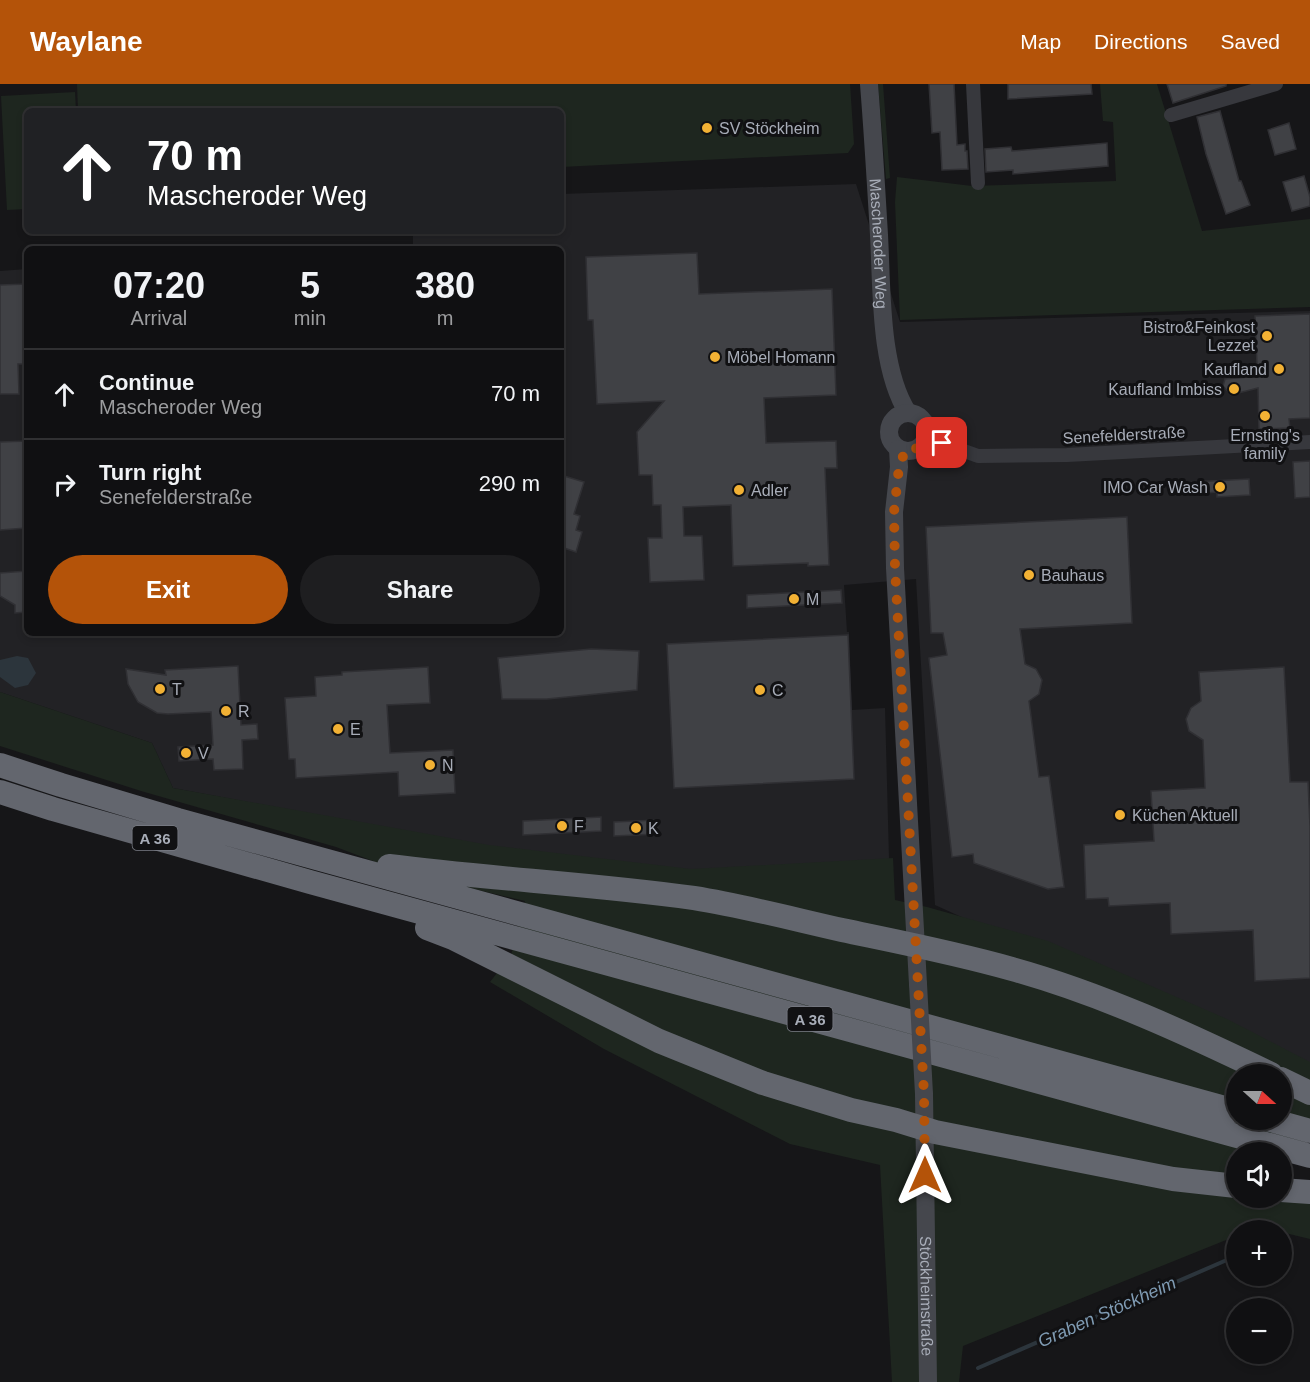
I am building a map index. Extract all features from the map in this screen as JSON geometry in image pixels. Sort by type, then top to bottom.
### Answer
[{"type":"highway","name":"A 36","points":[[0,765],[60,785],[301,854],[1226,1108]]},
{"type":"highway","name":"A 36","points":[[0,792],[310,882],[1310,1156]]},
{"type":"highway","points":[[301,854],[466,876],[557,882],[696,899],[752,909],[1014,969],[1100,999],[1250,1064]]},
{"type":"highway","points":[[310,882],[453,938],[659,1041],[763,1083],[851,1110],[925,1129],[1173,1179],[1226,1185]]},
{"type":"highway","points":[[1292,1084],[1310,1092]]},
{"type":"highway","points":[[1292,1126],[1310,1131]]},
{"type":"highway","points":[[1292,1191],[1310,1192]]},
{"type":"street","name":"Mascheroder Weg","points":[[869,84],[884,321],[893,379],[903,410]]},
{"type":"street","points":[[973,84],[978,183]]},
{"type":"street","points":[[1171,115],[1276,84]]},
{"type":"street","points":[[910,449],[890,440],[888,435],[891,423],[903,410],[923,421],[910,449],[894,512],[895,568],[916,946]]},
{"type":"street","name":"Senefelderstraße","points":[[910,449],[942,443],[978,456],[1061,455],[1310,442]]},
{"type":"street","name":"Stöckheimstraße","points":[[916,946],[925,1129],[928,1382]]},
{"type":"shaded area","name":"SV Stöckheim","points":[[77,84],[850,84],[854,144],[848,153],[564,167],[564,108],[78,108]]},
{"type":"shaded area","points":[[878,84],[883,84],[890,178],[886,179]]},
{"type":"shaded area","points":[[1100,84],[1157,84],[1202,231],[1310,219],[1310,307],[900,320],[895,202],[897,177],[972,186],[1116,181],[1113,122],[1103,121]]},
{"type":"shaded area","points":[[75,92],[76,108],[24,108],[24,209],[7,210],[1,96]]},
{"type":"shaded area","points":[[856,184],[900,322],[1310,311],[1310,1074],[935,905],[916,579],[844,585],[847,632],[849,632],[852,710],[885,708],[890,896],[490,847],[173,788],[152,743],[0,692],[0,271],[24,269],[24,636],[564,636],[564,246],[413,246],[413,234],[564,234],[564,194]]},
{"type":"shaded area","points":[[17,656],[28,658],[36,673],[28,685],[15,688],[0,677],[0,660]]},
{"type":"shaded area","points":[[0,692],[152,743],[173,788],[489,845],[691,869],[893,858],[895,900],[1048,941],[1227,1019],[1310,1062],[1310,1140],[1292,1145],[1292,1142],[1226,1142],[1226,1174],[1203,1191],[1226,1194],[1226,1208],[1292,1208],[1292,1200],[1310,1201],[1310,1239],[1292,1235],[1292,1220],[1226,1220],[1226,1240],[963,1346],[959,1382],[892,1382],[880,1165],[790,1144],[604,1049],[490,982],[511,955],[525,901],[402,872],[336,847],[141,791],[0,746]]},
{"type":"building","points":[[929,84],[954,84],[957,145],[965,144],[968,169],[942,170],[940,132],[932,133]]},
{"type":"building","points":[[1008,84],[1091,84],[1092,94],[1008,99]]},
{"type":"building","points":[[1167,84],[1226,84],[1226,86],[1173,103]]},
{"type":"building","points":[[1220,111],[1239,181],[1241,181],[1250,205],[1226,214],[1206,154],[1197,117]]},
{"type":"building","points":[[1289,123],[1296,149],[1275,155],[1268,130]]},
{"type":"building","points":[[1107,143],[1108,166],[1013,174],[1013,170],[986,172],[985,149],[1011,147],[1012,151]]},
{"type":"building","points":[[1304,176],[1310,206],[1292,211],[1283,182]]},
{"type":"building","points":[[697,253],[699,294],[832,289],[836,395],[764,398],[766,443],[836,441],[837,468],[825,468],[829,565],[808,566],[808,563],[733,566],[731,505],[683,507],[684,536],[702,536],[704,580],[650,582],[648,538],[662,538],[661,505],[653,505],[652,475],[639,475],[637,432],[664,401],[597,404],[593,320],[588,320],[586,257]]},
{"type":"building","points":[[24,284],[24,364],[18,364],[19,394],[0,394],[0,285]]},
{"type":"building","name":"Kaufland","points":[[1310,314],[1310,418],[1289,419],[1290,428],[1259,429],[1258,388],[1231,395],[1223,386],[1225,379],[1248,377],[1248,365],[1257,365],[1255,316]]},
{"type":"building","points":[[24,441],[24,528],[0,530],[0,442]]},
{"type":"building","points":[[1310,461],[1310,497],[1295,498],[1293,462]]},
{"type":"building","points":[[564,476],[584,482],[574,514],[580,516],[576,530],[582,532],[576,552],[564,548]]},
{"type":"building","name":"IMO Car Wash","points":[[1249,479],[1250,495],[1217,497],[1217,492],[1192,494],[1192,482]]},
{"type":"building","points":[[1127,517],[1132,623],[1020,629],[1025,664],[1036,669],[1042,680],[1039,694],[1029,701],[1039,777],[1049,776],[1064,887],[1048,889],[974,863],[973,854],[952,857],[929,658],[947,655],[943,633],[931,633],[926,527]]},
{"type":"building","points":[[24,571],[24,612],[15,613],[15,605],[0,596],[0,573]]},
{"type":"building","name":"M","points":[[841,590],[842,603],[747,608],[747,595]]},
{"type":"building","name":"C","points":[[848,635],[854,779],[674,788],[667,644]]},
{"type":"building","points":[[591,649],[639,651],[637,690],[547,699],[502,699],[498,658]]},
{"type":"building","points":[[238,666],[241,725],[257,724],[258,739],[242,740],[243,769],[214,770],[213,759],[179,761],[178,747],[213,745],[211,712],[157,713],[138,702],[128,684],[126,669],[166,675],[165,670]]},
{"type":"building","name":"E","points":[[428,667],[430,703],[387,705],[390,753],[453,750],[455,793],[399,796],[398,772],[296,778],[295,759],[289,759],[285,698],[316,696],[315,677],[342,675],[342,672]]},
{"type":"building","points":[[1284,667],[1290,782],[1308,782],[1310,978],[1255,981],[1253,930],[1171,934],[1170,903],[1109,906],[1108,898],[1086,899],[1084,845],[1154,841],[1151,791],[1205,788],[1203,740],[1189,731],[1186,719],[1191,708],[1201,701],[1199,672]]},
{"type":"building","name":"F","points":[[601,817],[601,831],[523,835],[523,821]]},
{"type":"building","name":"K","points":[[657,820],[658,834],[614,836],[614,822]]},
{"type":"waterway","name":"Graben Stöckheim","points":[[978,1368],[1226,1260]]},
{"type":"place","name":"SV Stöckheim","points":[[707,128]]},
{"type":"place","name":"Bistro&Feinkost Lezzet","points":[[1267,336]]},
{"type":"place","name":"Möbel Homann","points":[[715,357]]},
{"type":"place","name":"Kaufland","points":[[1279,369]]},
{"type":"place","name":"Kaufland Imbiss","points":[[1234,389]]},
{"type":"place","name":"Ernsting's family","points":[[1265,416]]},
{"type":"place","name":"IMO Car Wash","points":[[1220,487]]},
{"type":"place","name":"Adler","points":[[739,490]]},
{"type":"place","name":"Bauhaus","points":[[1029,575]]},
{"type":"place","name":"M","points":[[794,599]]},
{"type":"place","name":"T","points":[[160,689]]},
{"type":"place","name":"C","points":[[760,690]]},
{"type":"place","name":"R","points":[[226,711]]},
{"type":"place","name":"E","points":[[338,729]]},
{"type":"place","name":"V","points":[[186,753]]},
{"type":"place","name":"N","points":[[430,765]]},
{"type":"place","name":"Küchen Aktuell","points":[[1120,815]]},
{"type":"place","name":"F","points":[[562,826]]},
{"type":"place","name":"K","points":[[636,828]]},
{"type":"route","points":[[925,1175],[924,1094],[897,615],[894,512],[899,467],[905,451],[942,443]]}]
